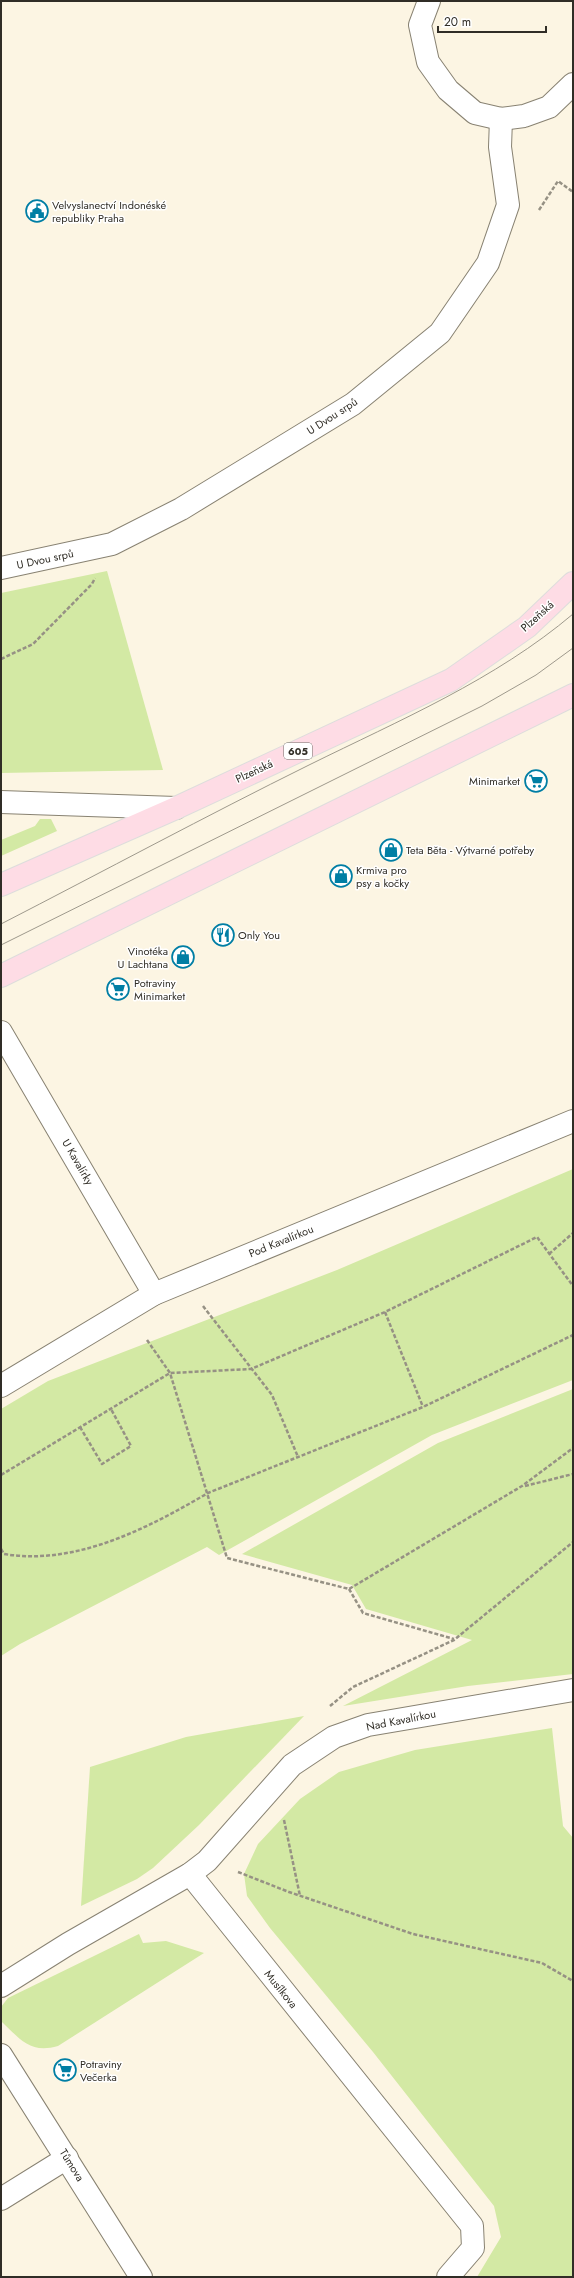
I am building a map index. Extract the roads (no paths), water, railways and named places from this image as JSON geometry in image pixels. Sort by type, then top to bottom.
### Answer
[{"type":"main road","name":"Plzeňská","points":[[1,885],[176,808],[451,680],[527,627],[573,583]]},
{"type":"main road","points":[[1,976],[573,695]]},
{"type":"street","points":[[429,1],[420,25],[428,62],[448,90],[475,113],[501,119],[524,116],[549,107],[573,84]]},
{"type":"street","name":"U Dvou srpů","points":[[1,568],[112,544],[181,509],[353,404],[440,334],[488,263],[508,205],[500,147],[501,119]]},
{"type":"street","points":[[1,802],[176,808]]},
{"type":"street","name":"U Kavalírky","points":[[1,1032],[154,1294]]},
{"type":"street","name":"Pod Kavalírkou","points":[[1,1386],[154,1294],[573,1121]]},
{"type":"street","name":"Nad Kavalírkou","points":[[190,1874],[207,1861],[292,1765],[334,1737],[368,1725],[573,1690]]},
{"type":"street","points":[[1,1986],[68,1944],[190,1874]]},
{"type":"street","name":"Musílkova","points":[[190,1874],[472,2226],[473,2248],[448,2277]]},
{"type":"street","name":"Tůmova","points":[[1,2055],[141,2277]]},
{"type":"street","points":[[1,2199],[67,2158]]},
{"type":"tram line","points":[[1,924],[232,804],[446,697],[512,659],[543,638],[573,614]]},
{"type":"tram line","points":[[1,945],[482,706],[536,675],[573,648]]},
{"type":"place","name":"Velvyslanectví Indonéské republiky Praha","points":[[37,211]]},
{"type":"place","name":"Minimarket","points":[[536,781]]},
{"type":"place","name":"Teta Běta - Výtvarné potřeby","points":[[391,850]]},
{"type":"place","name":"Krmiva pro psy a kočky","points":[[341,876]]},
{"type":"place","name":"Only You","points":[[223,935]]},
{"type":"place","name":"Vinotéka U Lachtana","points":[[183,957]]},
{"type":"place","name":"Potraviny Minimarket","points":[[118,989]]},
{"type":"place","name":"Potraviny Večerka","points":[[65,2070]]}]
